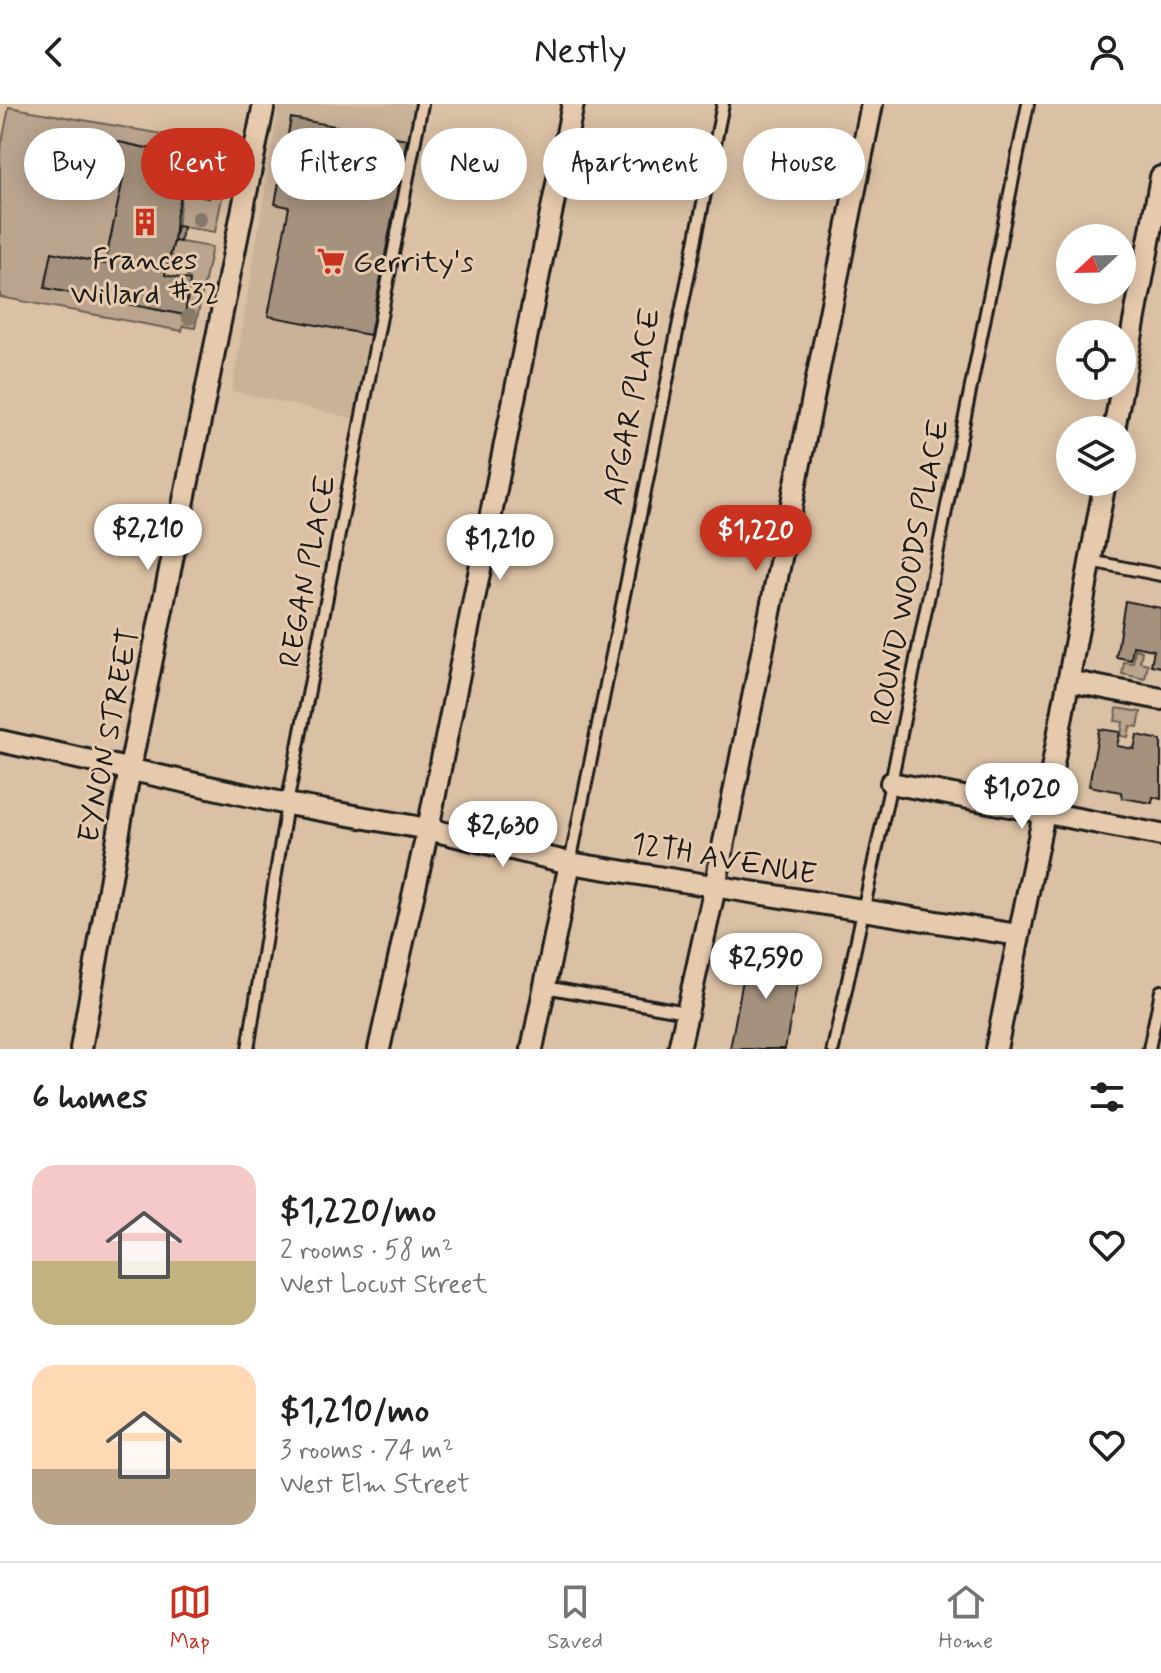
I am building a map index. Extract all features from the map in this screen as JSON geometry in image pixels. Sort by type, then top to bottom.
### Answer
[{"type":"street","name":"EYNON STREET","points":[[81,1049],[130,768],[264,104]]},
{"type":"street","points":[[379,1049],[428,829],[573,104]]},
{"type":"street","points":[[679,1049],[715,887],[872,104]]},
{"type":"street","points":[[1117,416],[1160,189]]},
{"type":"street","points":[[996,1049],[1044,813],[1102,496]]},
{"type":"street","points":[[1069,681],[1161,699]]},
{"type":"street","name":"12TH AVENUE","points":[[0,741],[287,804],[428,829],[570,863],[1018,935]]},
{"type":"street","points":[[891,783],[1161,835]]},
{"type":"street","name":"APGAR PLACE","points":[[532,1049],[570,863]]},
{"type":"lane","name":"REGAN PLACE","points":[[248,1049],[287,804],[422,104]]},
{"type":"lane","name":"APGAR PLACE","points":[[570,863],[723,104]]},
{"type":"lane","name":"ROUND WOODS PLACE","points":[[833,1049],[891,783],[1028,104]]},
{"type":"lane","points":[[1090,561],[1161,575]]},
{"type":"lane","points":[[545,987],[686,1012]]},
{"type":"lane","points":[[1149,1049],[1161,991]]},
{"type":"shaded area","points":[[279,104],[414,104],[405,153],[405,128],[275,128]]},
{"type":"shaded area","points":[[9,107],[141,130],[141,147],[125,143],[125,128],[24,128],[24,200],[119,200],[105,264],[52,253],[45,288],[185,315],[190,280],[171,254],[174,241],[212,247],[195,328],[183,326],[182,331],[0,297],[0,152]]},
{"type":"shaded area","points":[[271,153],[271,200],[396,200],[356,419],[232,391]]},
{"type":"shaded area","points":[[181,200],[222,200],[215,232],[177,226]]},
{"type":"shaded area","points":[[1135,649],[1142,651],[1140,662],[1148,664],[1145,679],[1122,674],[1124,662],[1133,663]]},
{"type":"shaded area","points":[[1117,708],[1141,712],[1138,727],[1130,726],[1128,737],[1121,736],[1123,722],[1115,721]]},
{"type":"building","name":"Gerrity's","points":[[291,118],[346,128],[289,128]]},
{"type":"building","name":"Frances Willard #32","points":[[125,143],[141,147],[141,200],[180,200],[165,275],[190,280],[185,315],[45,288],[52,252],[105,264],[119,200],[125,200]]},
{"type":"building","name":"Gerrity's","points":[[276,200],[395,200],[370,335],[268,316],[289,207],[275,204]]},
{"type":"building","points":[[177,226],[183,227],[180,242],[174,241]]},
{"type":"building","points":[[1125,601],[1161,608],[1161,667],[1151,665],[1154,650],[1133,646],[1131,660],[1116,657]]},
{"type":"building","points":[[1099,729],[1120,732],[1117,746],[1134,749],[1137,735],[1161,740],[1161,799],[1153,797],[1152,803],[1122,798],[1121,792],[1089,786]]},
{"type":"building","points":[[749,948],[802,958],[785,1049],[730,1049]]},
{"type":"place","name":"Frances Willard #32","points":[[145,222]]},
{"type":"place","name":"Gerrity's","points":[[331,261]]}]
